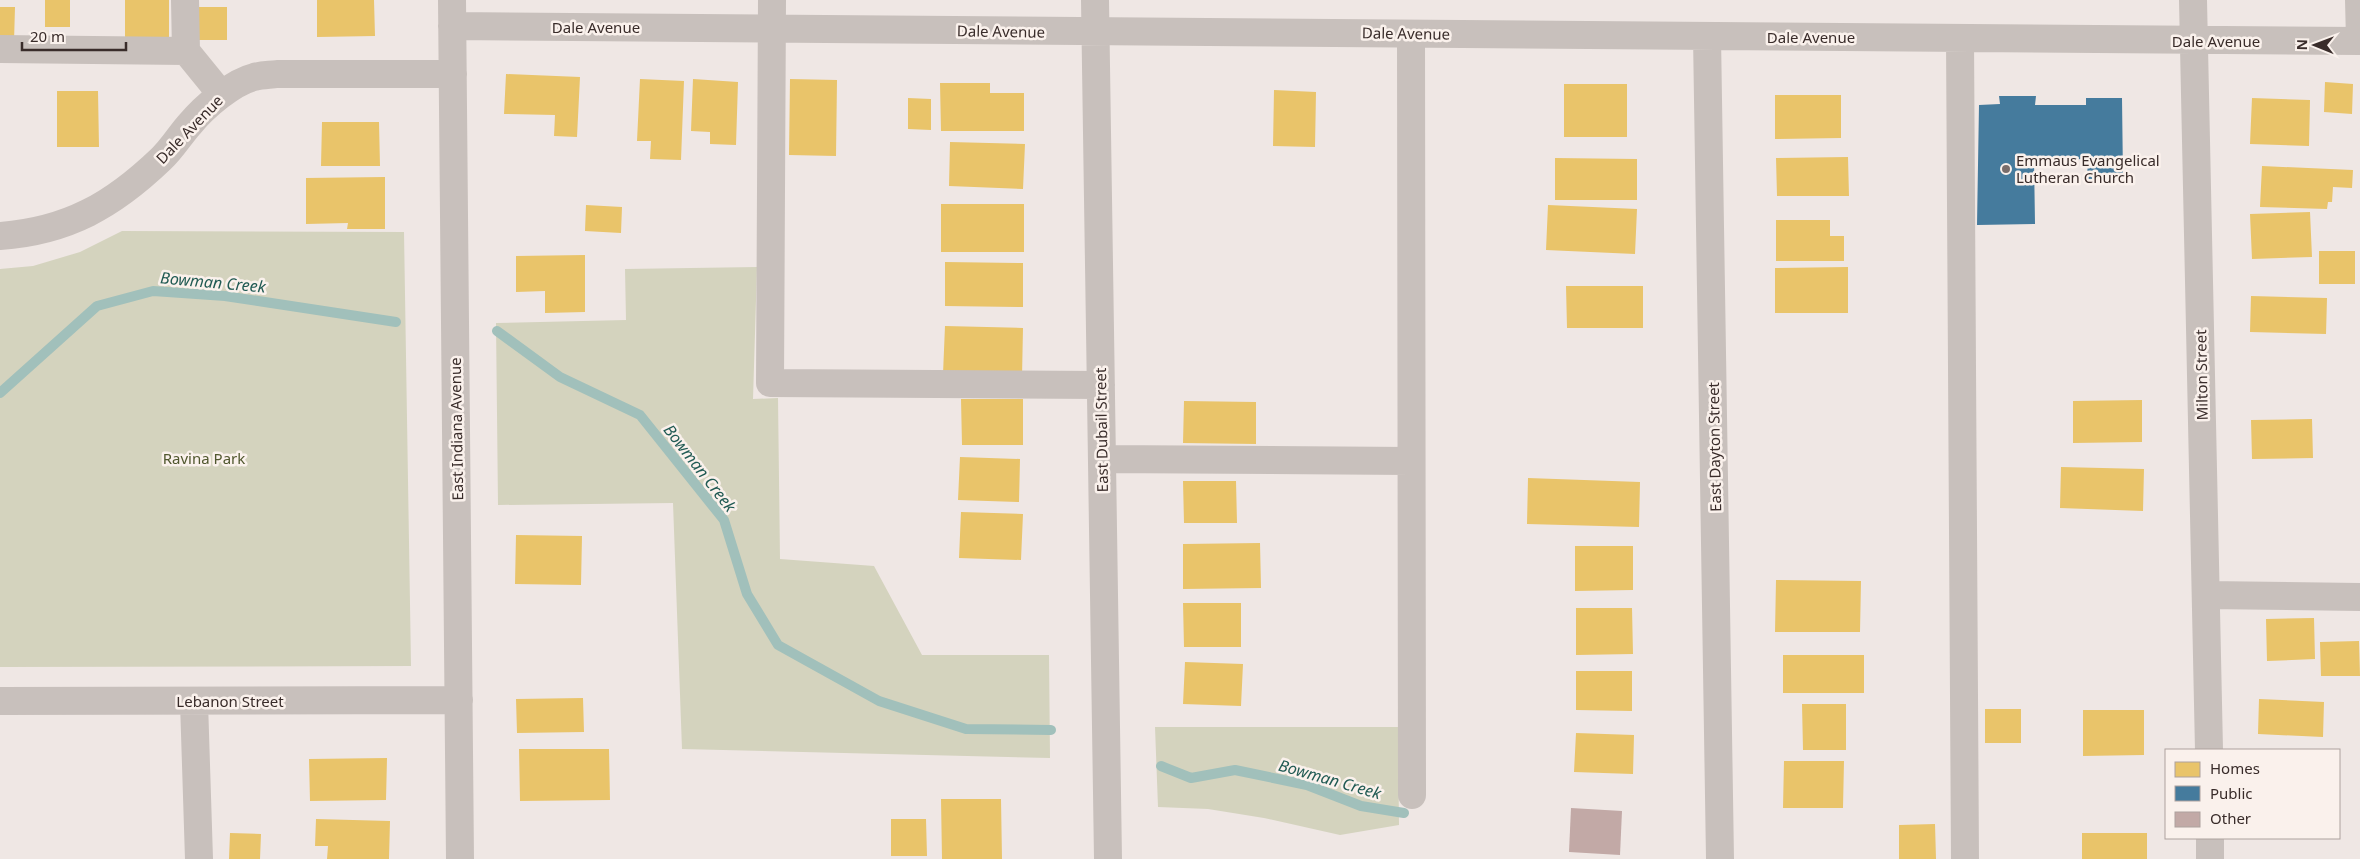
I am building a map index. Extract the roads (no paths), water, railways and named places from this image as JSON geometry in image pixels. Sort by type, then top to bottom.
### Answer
[{"type":"street","points":[[185,0],[186,51],[221,94]]},
{"type":"street","points":[[772,0],[770,383],[1101,385]]},
{"type":"street","name":"East Dubail Street","points":[[1095,0],[1108,859]]},
{"type":"street","name":"Milton Street","points":[[2193,0],[2209,749]]},
{"type":"street","points":[[2360,0],[2360,41]]},
{"type":"street","name":"Dale Avenue","points":[[452,13],[772,28],[2360,41]]},
{"type":"street","name":"East Indiana Avenue","points":[[452,13],[460,859]]},
{"type":"street","points":[[1411,34],[1410,461],[1412,795]]},
{"type":"street","name":"East Dayton Street","points":[[1708,36],[1720,859]]},
{"type":"street","points":[[1960,38],[1964,859]]},
{"type":"street","points":[[0,49],[186,51]]},
{"type":"street","name":"Dale Avenue","points":[[0,236],[20,235],[84,217],[124,191],[163,158],[191,122],[221,94],[253,77],[277,74],[453,74]]},
{"type":"street","points":[[1102,459],[1410,461]]},
{"type":"street","points":[[2207,595],[2360,597]]},
{"type":"street","name":"Lebanon Street","points":[[0,701],[459,700]]},
{"type":"street","points":[[194,702],[199,859]]},
{"type":"street","points":[[2210,839],[2210,859]]},
{"type":"waterway","name":"Bowman Creek","points":[[0,393],[97,306],[153,291],[225,296],[396,322]]},
{"type":"waterway","name":"Bowman Creek","points":[[497,331],[560,377],[640,415],[724,520],[747,594],[778,645],[879,701],[966,729],[1051,730]]},
{"type":"waterway","name":"Bowman Creek","points":[[1161,766],[1191,778],[1235,770],[1307,785],[1361,806],[1404,813]]},
{"type":"place","name":"Emmaus Evangelical Lutheran Church","points":[[2006,169]]},
{"type":"park label","name":"Ravina Park","points":[[204,458]]}]
